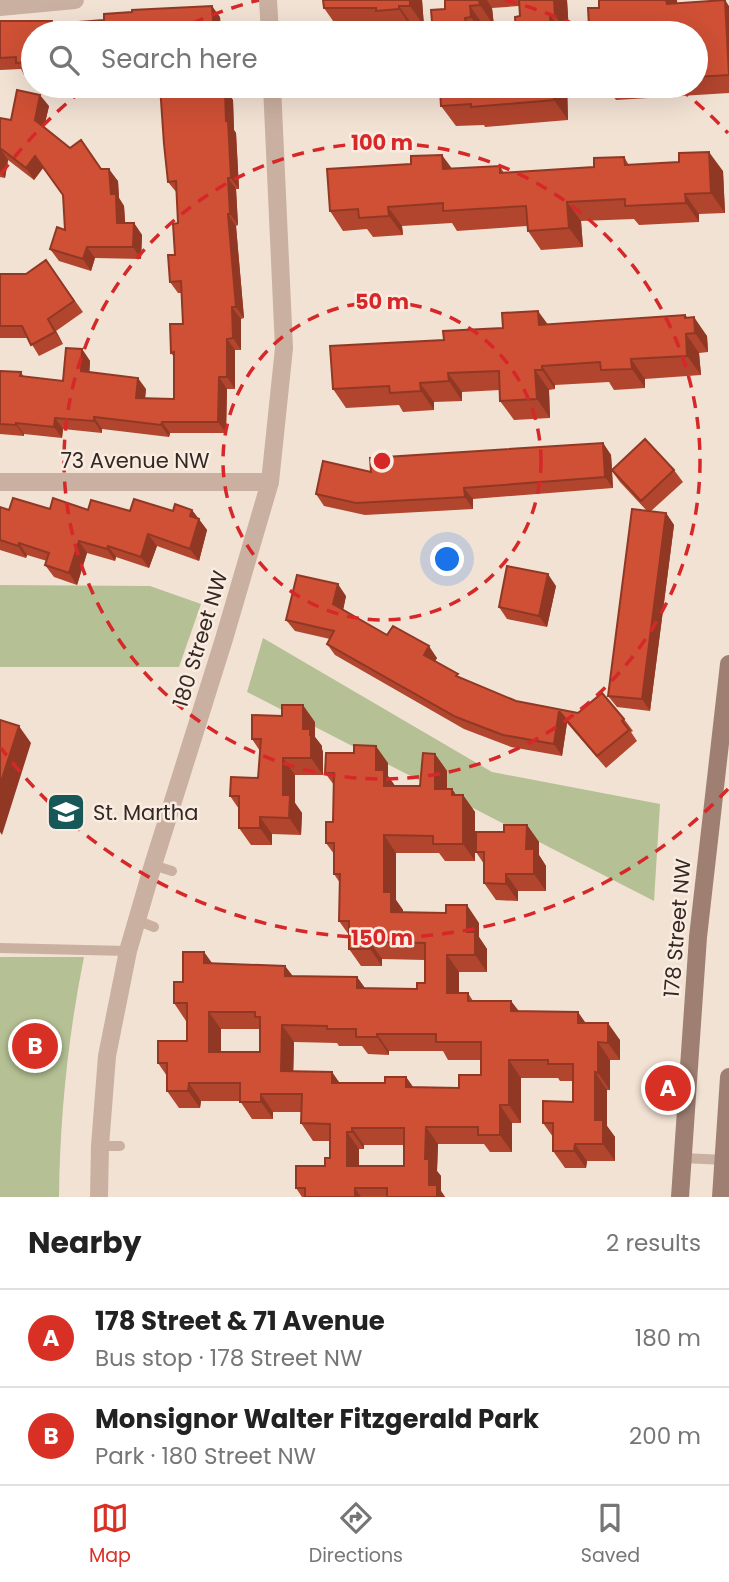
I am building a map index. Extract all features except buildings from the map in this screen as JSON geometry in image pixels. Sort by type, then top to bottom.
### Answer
[{"type":"main road","name":"178 Street NW","points":[[680,1197],[698,937],[729,664]]},
{"type":"main road","points":[[720,1197],[726,1160],[729,1077]]},
{"type":"street","points":[[0,7],[75,0]]},
{"type":"street","points":[[268,0],[269,21]]},
{"type":"street","name":"180 Street NW","points":[[99,1197],[107,1056],[128,951],[270,482],[284,348],[273,98]]},
{"type":"street","name":"73 Avenue NW","points":[[0,482],[270,482]]},
{"type":"lane","points":[[153,865],[172,871]]},
{"type":"lane","points":[[136,920],[154,927]]},
{"type":"lane","points":[[0,948],[128,951]]},
{"type":"lane","points":[[100,1146],[120,1146]]},
{"type":"lane","points":[[683,1158],[726,1160]]},
{"type":"green space","points":[[0,585],[150,586],[201,604],[179,667],[0,667]]},
{"type":"green space","points":[[263,638],[492,772],[660,804],[654,901],[247,692]]},
{"type":"green space","points":[[0,957],[84,957],[66,1076],[59,1197],[0,1197]]},
{"type":"place","name":"St. Martha","points":[[66,812]]},
{"type":"place","name":"Monsignor Walter Fitzgerald Park","points":[[35,1046]]},
{"type":"place","name":"178 Street & 71 Avenue","points":[[668,1088]]}]
